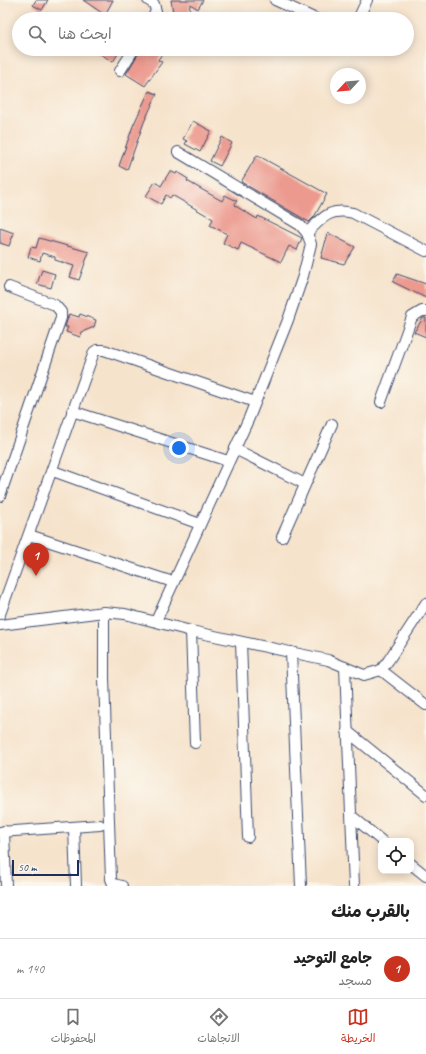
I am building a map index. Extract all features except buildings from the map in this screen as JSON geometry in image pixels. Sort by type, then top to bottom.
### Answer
[{"type":"street","points":[[148,0],[154,4],[156,12]]},
{"type":"street","points":[[275,0],[301,12]]},
{"type":"street","points":[[361,12],[367,0]]},
{"type":"street","points":[[120,71],[130,56]]},
{"type":"street","points":[[156,621],[255,402],[297,294],[311,244],[307,233],[300,225],[178,152]]},
{"type":"street","points":[[307,233],[330,213],[343,210],[353,213],[426,251]]},
{"type":"street","points":[[0,496],[61,318],[61,312],[55,305],[9,287]]},
{"type":"street","points":[[381,402],[412,317],[422,311],[426,311]]},
{"type":"street","points":[[0,614],[53,471],[72,411],[94,352],[100,349],[255,402]]},
{"type":"street","points":[[72,411],[228,462]]},
{"type":"street","points":[[282,537],[332,424]]},
{"type":"street","points":[[235,449],[305,484]]},
{"type":"street","points":[[53,471],[200,524]]},
{"type":"street","points":[[29,535],[173,582]]},
{"type":"street","points":[[0,625],[104,612],[125,614],[191,631],[328,660],[364,675],[381,670],[398,648],[426,603]]},
{"type":"street","points":[[104,612],[104,678],[111,878],[113,884],[122,886]]},
{"type":"street","points":[[191,631],[195,743]]},
{"type":"street","points":[[241,642],[248,837]]},
{"type":"street","points":[[291,652],[301,886]]},
{"type":"street","points":[[345,667],[354,886]]},
{"type":"street","points":[[381,670],[426,706]]},
{"type":"street","points":[[347,731],[426,795]]},
{"type":"street","points":[[352,817],[378,838]]},
{"type":"street","points":[[6,886],[2,832],[100,825]]},
{"type":"street","points":[[74,827],[76,886]]},
{"type":"street","points":[[414,866],[426,876]]},
{"type":"place","name":"جامع التوحيد","points":[[36,576]]}]
